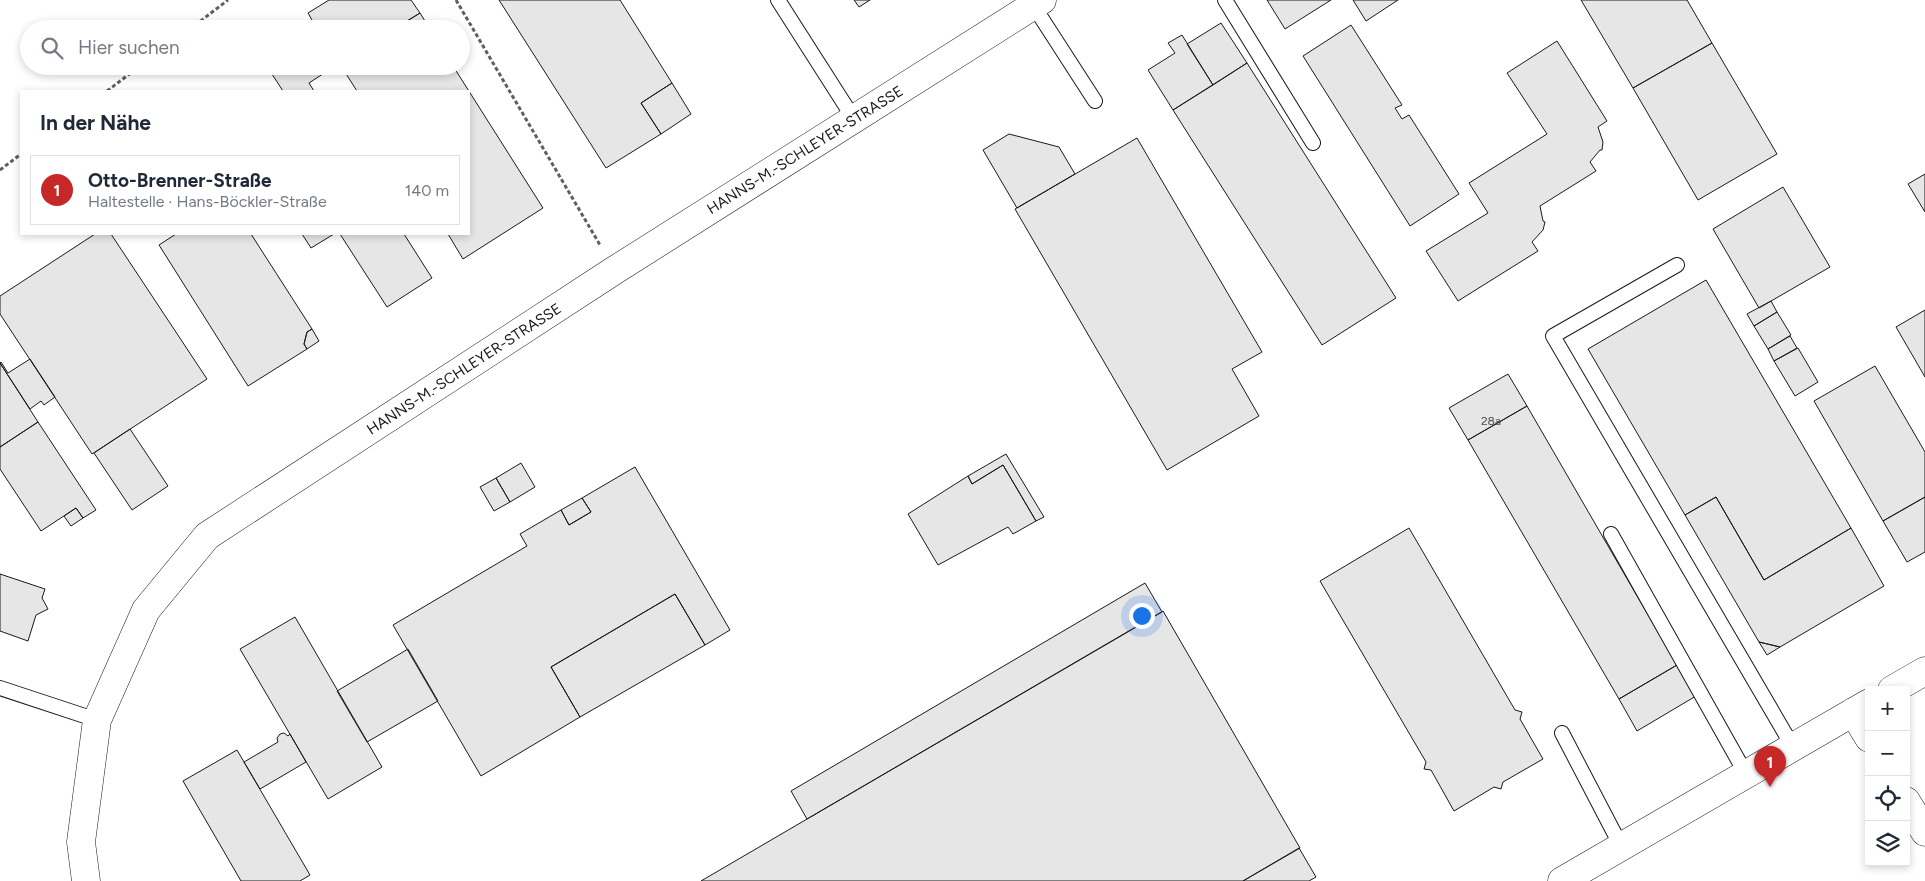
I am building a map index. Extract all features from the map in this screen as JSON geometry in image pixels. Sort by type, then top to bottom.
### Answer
[{"type":"street","name":"HANNS-M.-SCHLEYER-STRASSE","points":[[86,881],[81,842],[97,720],[146,610],[207,536],[615,270],[1037,3]]},
{"type":"street","points":[[1899,686],[1925,671]]},
{"type":"street","points":[[1562,881],[1861,708],[1867,731]]},
{"type":"street","points":[[1910,808],[1925,832]]},
{"type":"lane","points":[[778,0],[854,119]]},
{"type":"lane","points":[[1225,0],[1313,143]]},
{"type":"lane","points":[[1037,3],[1095,101]]},
{"type":"lane","points":[[1677,265],[1553,336],[1793,747]]},
{"type":"lane","points":[[1611,534],[1746,774]]},
{"type":"lane","points":[[0,688],[97,720]]},
{"type":"lane","points":[[1562,733],[1621,846]]},
{"type":"path","points":[[202,20],[228,0]]},
{"type":"path","points":[[456,0],[468,20]]},
{"type":"path","points":[[470,24],[615,270]]},
{"type":"path","points":[[108,90],[128,75]]},
{"type":"path","points":[[0,170],[20,155]]},
{"type":"building","points":[[329,0],[411,0],[420,13],[409,20],[312,20],[308,13]]},
{"type":"building","points":[[499,0],[620,0],[672,83],[641,103],[661,134],[606,168]]},
{"type":"building","points":[[854,0],[870,0],[859,7]]},
{"type":"building","points":[[1267,0],[1331,0],[1285,29]]},
{"type":"building","points":[[1353,0],[1398,0],[1366,21]]},
{"type":"building","points":[[1581,0],[1687,0],[1712,43],[1633,88]]},
{"type":"building","points":[[420,13],[424,20],[409,20]]},
{"type":"building","points":[[1221,23],[1247,63],[1213,85],[1187,44]]},
{"type":"building","points":[[1351,25],[1402,105],[1395,108],[1402,119],[1409,115],[1459,194],[1410,226],[1303,56]]},
{"type":"building","points":[[1182,35],[1213,85],[1173,110],[1148,70],[1175,53],[1168,43]]},
{"type":"building","points":[[1557,41],[1607,121],[1598,127],[1603,142],[1602,150],[1590,162],[1596,171],[1540,206],[1543,221],[1545,222],[1543,230],[1532,242],[1538,251],[1458,301],[1426,251],[1488,213],[1469,183],[1547,134],[1507,73]]},
{"type":"building","points":[[1712,43],[1777,154],[1698,200],[1633,88]]},
{"type":"building","points":[[1247,63],[1396,298],[1322,345],[1173,110]]},
{"type":"building","points":[[273,75],[321,75],[309,83],[313,90],[282,90]]},
{"type":"building","points":[[347,75],[459,75],[468,90],[356,90]]},
{"type":"building","points":[[672,83],[691,114],[661,134],[641,103]]},
{"type":"building","points":[[470,93],[543,208],[463,259],[449,235],[470,235]]},
{"type":"building","points":[[1009,134],[1059,147],[1075,174],[1017,208],[983,150]]},
{"type":"building","points":[[1137,138],[1262,352],[1232,369],[1259,416],[1167,470],[1015,209]]},
{"type":"building","points":[[1925,174],[1925,212],[1908,184]]},
{"type":"building","points":[[1783,187],[1830,267],[1759,308],[1713,229]]},
{"type":"building","points":[[93,235],[112,235],[207,379],[92,454],[0,314],[0,296]]},
{"type":"building","points":[[174,235],[252,235],[312,329],[307,332],[304,344],[307,349],[248,386],[159,245]]},
{"type":"building","points":[[303,235],[332,235],[311,248]]},
{"type":"building","points":[[341,235],[405,235],[432,278],[387,307]]},
{"type":"building","points":[[1706,280],[1851,528],[1764,580],[1716,497],[1685,515],[1588,349]]},
{"type":"building","points":[[1771,301],[1777,312],[1754,326],[1747,314]]},
{"type":"building","points":[[1925,310],[1925,377],[1896,327]]},
{"type":"building","points":[[1777,312],[1791,335],[1768,349],[1754,326]]},
{"type":"building","points":[[312,329],[319,341],[307,349],[304,344],[307,332]]},
{"type":"building","points":[[1790,336],[1797,348],[1774,361],[1768,349]]},
{"type":"building","points":[[1798,348],[1818,382],[1795,396],[1774,361]]},
{"type":"building","points":[[30,359],[55,397],[44,405],[41,401],[30,409],[0,363],[8,373]]},
{"type":"building","points":[[0,363],[38,422],[0,447]]},
{"type":"building","points":[[1875,366],[1925,452],[1925,497],[1883,521],[1814,401]]},
{"type":"building","points":[[1508,374],[1527,406],[1468,440],[1449,408]]},
{"type":"building","points":[[1527,406],[1677,665],[1619,699],[1468,440]]},
{"type":"building","points":[[38,422],[96,510],[83,518],[76,508],[41,531],[0,469],[0,447]]},
{"type":"building","points":[[130,429],[168,486],[132,510],[94,453]]},
{"type":"building","points":[[1006,454],[1044,517],[1036,521],[1003,465],[972,484],[968,476]]},
{"type":"building","points":[[521,463],[535,487],[510,502],[496,478]]},
{"type":"building","points":[[1003,465],[1036,521],[1013,534],[1008,527],[938,565],[908,514],[968,476],[972,484]]},
{"type":"building","points":[[635,467],[730,630],[705,645],[675,594],[551,667],[580,717],[481,776],[393,625],[527,546],[520,534],[561,510],[569,525],[591,512],[582,498]]},
{"type":"building","points":[[496,478],[510,502],[494,511],[480,487]]},
{"type":"building","points":[[1716,497],[1764,580],[1851,528],[1884,586],[1780,647],[1759,642],[1685,515]]},
{"type":"building","points":[[1925,497],[1925,552],[1907,562],[1883,521]]},
{"type":"building","points":[[582,498],[591,512],[569,525],[561,510]]},
{"type":"building","points":[[76,508],[83,518],[71,526],[64,516]]},
{"type":"building","points":[[1409,528],[1515,710],[1522,712],[1520,719],[1543,759],[1503,782],[1501,789],[1494,787],[1454,811],[1431,770],[1424,769],[1426,762],[1320,581]]},
{"type":"building","points":[[0,574],[45,589],[42,598],[48,609],[36,615],[28,641],[0,631]]},
{"type":"building","points":[[1145,583],[1162,612],[807,819],[791,791]]},
{"type":"building","points":[[675,594],[705,645],[580,717],[551,667]]},
{"type":"building","points":[[1163,611],[1300,848],[1243,881],[701,881]]},
{"type":"building","points":[[295,617],[382,767],[328,799],[240,649]]},
{"type":"building","points":[[1759,642],[1780,647],[1767,655]]},
{"type":"building","points":[[408,649],[438,701],[367,742],[337,691]]},
{"type":"building","points":[[1677,665],[1696,696],[1637,731],[1619,699]]},
{"type":"building","points":[[284,733],[288,736],[290,734],[306,762],[260,789],[244,762],[278,742],[277,738],[280,734]]},
{"type":"building","points":[[237,750],[310,875],[300,881],[241,881],[183,781]]},
{"type":"building","points":[[1299,848],[1316,877],[1309,881],[1243,881]]},
{"type":"place","name":"Otto-Brenner-Straße","points":[[1770,787]]}]
